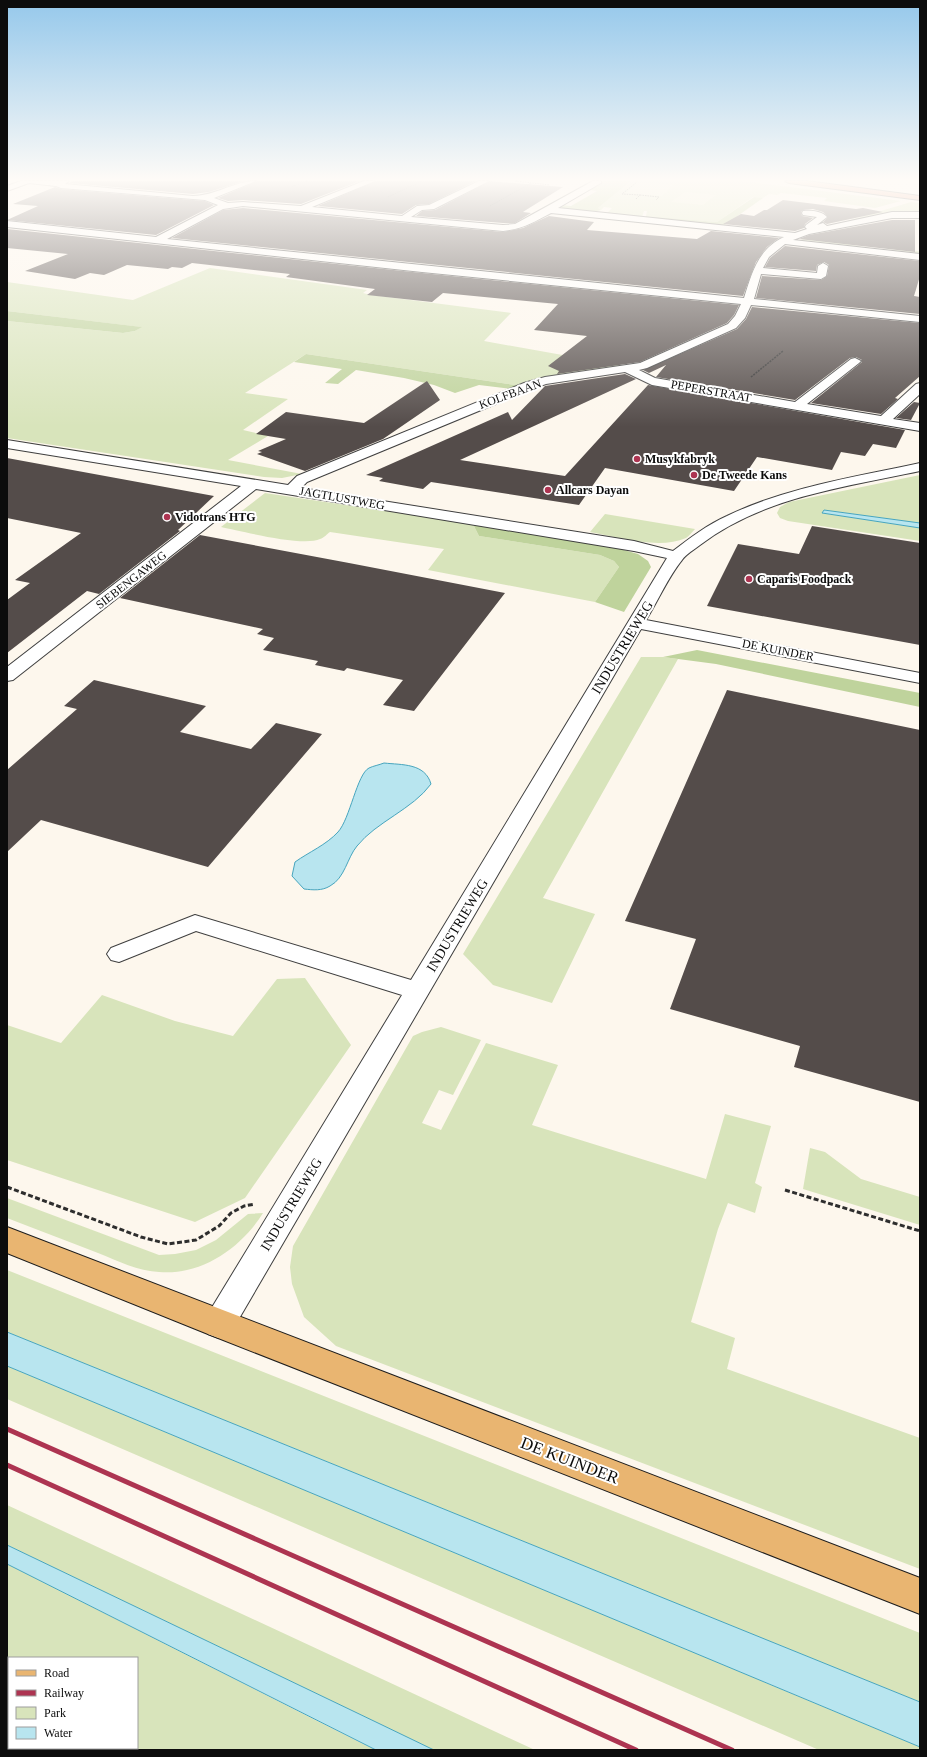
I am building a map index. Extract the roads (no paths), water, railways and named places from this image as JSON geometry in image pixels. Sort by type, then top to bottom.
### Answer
[{"type":"main road","points":[[7,1240],[219,1324]]},
{"type":"main road","name":"DE KUINDER","points":[[219,1324],[920,1596]]},
{"type":"street","points":[[367,263],[920,319]]},
{"type":"street","name":"KOLFBAAN","points":[[291,490],[302,479],[528,386],[545,381],[643,366],[732,326],[744,313],[762,263]]},
{"type":"street","points":[[758,271],[821,276],[822,266]]},
{"type":"street","points":[[797,406],[855,361]]},
{"type":"street","name":"PEPERSTRAAT","points":[[627,368],[652,381],[920,428]]},
{"type":"street","points":[[883,421],[920,387]]},
{"type":"street","name":"JAGTLUSTWEG","points":[[7,444],[634,546],[676,556]]},
{"type":"street","name":"INDUSTRIEWEG","points":[[219,1324],[676,556],[697,538],[716,526],[765,504],[822,488],[920,467]]},
{"type":"street","name":"SIEBENGAWEG","points":[[7,676],[254,483]]},
{"type":"street","name":"DE KUINDER","points":[[636,623],[920,678]]},
{"type":"street","points":[[119,954],[195,923],[418,991]]},
{"type":"water","points":[[824,510],[920,523],[920,528],[822,513]]},
{"type":"water","points":[[384,763],[412,766],[424,772],[431,784],[415,801],[365,837],[357,846],[339,878],[335,882],[327,888],[314,890],[304,889],[292,876],[295,862],[323,845],[338,832],[365,772],[369,768]]},
{"type":"water","points":[[7,1332],[920,1702],[920,1747],[7,1366]]},
{"type":"water","points":[[7,1545],[434,1750],[376,1750],[7,1564]]},
{"type":"railway","points":[[7,1429],[732,1750]]},
{"type":"railway","points":[[7,1465],[636,1750]]},
{"type":"place","name":"Musykfabryk","points":[[637,459]]},
{"type":"place","name":"De Tweede Kans","points":[[694,475]]},
{"type":"place","name":"Allcars Dayan","points":[[548,490]]},
{"type":"place","name":"Vidotrans HTG","points":[[167,517]]},
{"type":"place","name":"Caparis Foodpack","points":[[749,579]]}]
